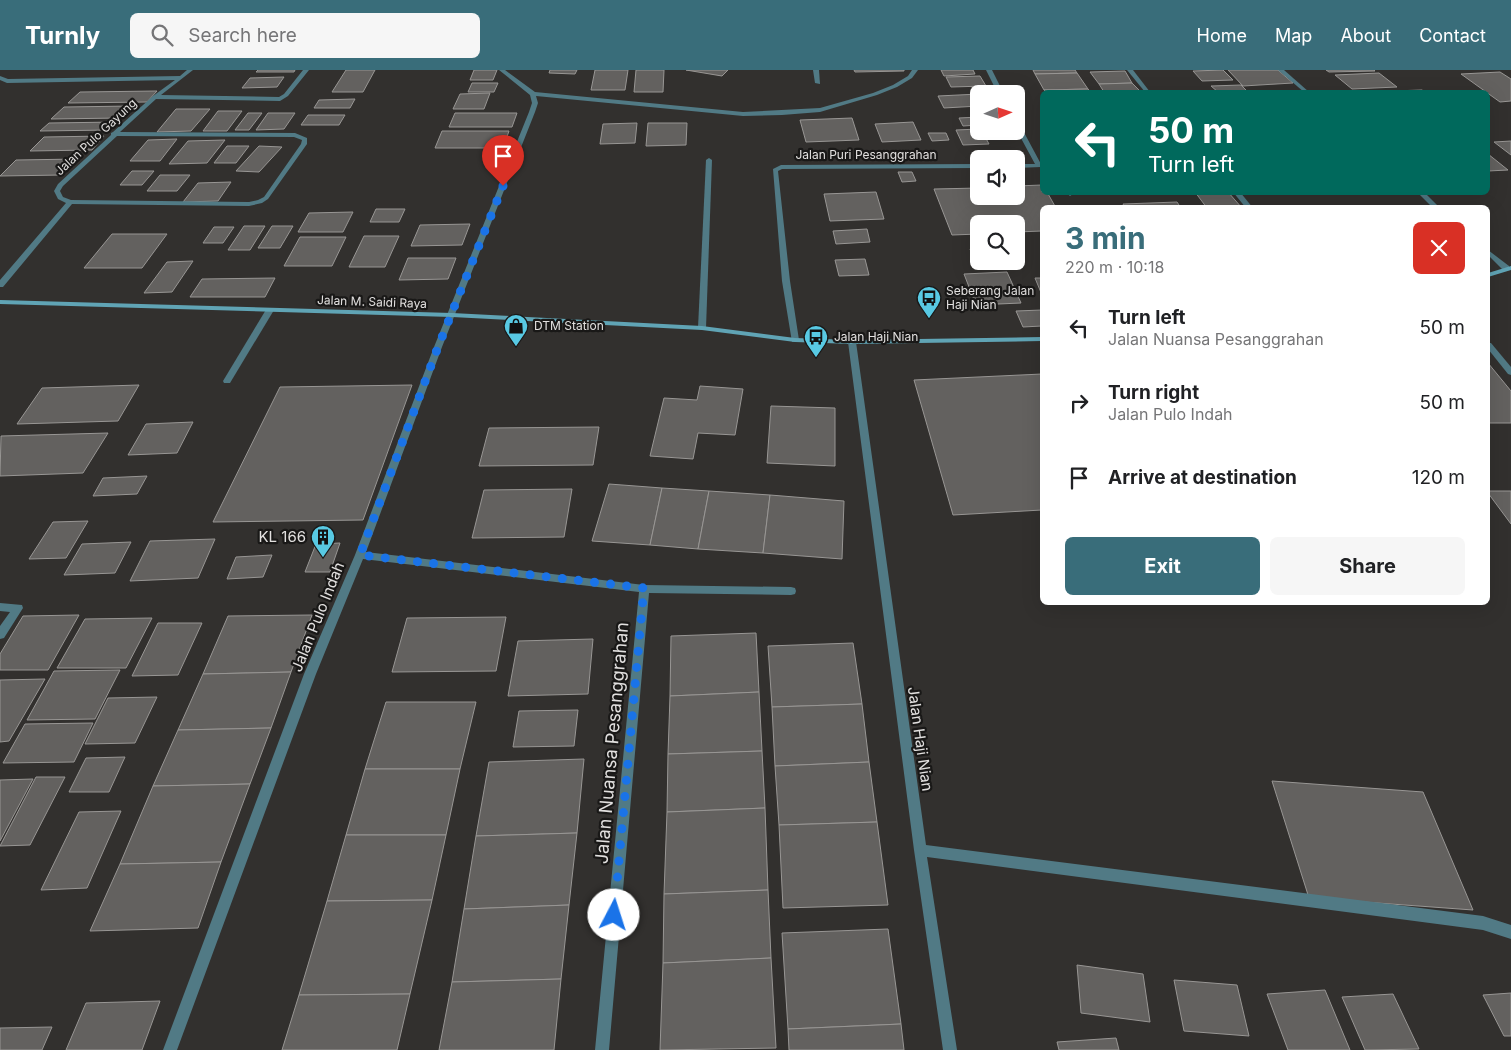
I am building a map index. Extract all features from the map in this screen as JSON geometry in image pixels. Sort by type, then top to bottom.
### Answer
[{"type":"street","name":"Jalan Pulo Gayung","points":[[70,202],[60,198],[57,191],[60,185],[113,134],[155,97],[190,70]]},
{"type":"street","points":[[155,97],[280,99],[286,95],[306,70]]},
{"type":"street","points":[[502,70],[534,94],[743,114],[820,110],[896,86],[910,77],[915,70]]},
{"type":"street","points":[[816,70],[818,83]]},
{"type":"street","points":[[989,70],[996,85]]},
{"type":"street","points":[[1130,70],[1146,90]]},
{"type":"street","points":[[1281,70],[1304,90]]},
{"type":"street","points":[[0,78],[7,81],[181,78]]},
{"type":"street","name":"Jalan Pulo Indah","points":[[170,1050],[310,674],[360,555],[532,112],[534,94]]},
{"type":"street","points":[[0,285],[70,202],[250,204],[260,202],[266,198],[304,144],[305,139],[295,136],[113,134]]},
{"type":"street","points":[[1025,140],[1040,168]]},
{"type":"street","points":[[702,328],[709,160]]},
{"type":"street","name":"Jalan Puri Pesanggrahan","points":[[795,340],[786,281],[775,170],[781,167],[970,166]]},
{"type":"street","points":[[1025,167],[1040,168]]},
{"type":"street","points":[[1239,195],[1247,205]]},
{"type":"street","points":[[1423,195],[1434,205]]},
{"type":"street","points":[[1490,254],[1508,268]]},
{"type":"street","points":[[1490,274],[1508,268]]},
{"type":"street","name":"Jalan M. Saidi Raya","points":[[0,302],[452,315],[702,328],[795,340],[852,342],[1040,339]]},
{"type":"street","points":[[227,381],[270,310]]},
{"type":"street","name":"Jalan Haji Nian","points":[[852,342],[920,850],[950,1050]]},
{"type":"street","points":[[1490,347],[1511,372]]},
{"type":"street","points":[[360,555],[644,588],[791,591]]},
{"type":"street","name":"Jalan Nuansa Pesanggrahan","points":[[602,1050],[644,588]]},
{"type":"street","points":[[0,607],[18,608],[0,635]]},
{"type":"street","points":[[920,850],[1473,922],[1511,932]]},
{"type":"building","points":[[258,70],[295,70],[294,72],[256,72]]},
{"type":"building","points":[[346,70],[375,70],[363,92],[332,92]]},
{"type":"building","points":[[474,70],[497,70],[493,80],[470,80]]},
{"type":"building","points":[[550,70],[577,70],[575,74],[549,73]]},
{"type":"building","points":[[595,70],[628,70],[625,90],[591,90]]},
{"type":"building","points":[[636,70],[664,70],[663,92],[634,92]]},
{"type":"building","points":[[686,70],[728,70],[722,76]]},
{"type":"building","points":[[854,70],[904,70],[904,71],[855,72]]},
{"type":"building","points":[[941,70],[973,70],[975,74],[944,76]]},
{"type":"building","points":[[1033,70],[1075,70],[1077,73],[1035,74]]},
{"type":"building","points":[[1223,70],[1233,80],[1202,81],[1193,71]]},
{"type":"building","points":[[1228,70],[1278,70],[1293,83],[1243,86]]},
{"type":"building","points":[[1326,70],[1374,70],[1375,71],[1329,72]]},
{"type":"building","points":[[1125,71],[1132,83],[1099,84],[1090,72]]},
{"type":"building","points":[[1500,72],[1511,79],[1511,101],[1500,102],[1490,95],[1490,90],[1483,90],[1461,74]]},
{"type":"building","points":[[1077,73],[1088,89],[1044,90],[1035,74]]},
{"type":"building","points":[[1379,73],[1397,87],[1352,89],[1335,75]]},
{"type":"building","points":[[980,76],[985,85],[951,87],[946,77]]},
{"type":"building","points":[[284,77],[277,87],[242,88],[250,78]]},
{"type":"building","points":[[472,83],[498,83],[494,92],[468,92]]},
{"type":"building","points":[[1132,83],[1139,90],[1103,90],[1099,84]]},
{"type":"building","points":[[1241,85],[1246,90],[1216,90],[1211,86]]},
{"type":"building","points":[[1088,89],[1089,90],[1044,90]]},
{"type":"building","points":[[157,91],[147,102],[68,103],[80,92]]},
{"type":"building","points":[[490,93],[484,109],[453,109],[460,94]]},
{"type":"building","points":[[970,94],[970,107],[944,108],[938,96]]},
{"type":"building","points":[[355,99],[350,108],[314,108],[319,100]]},
{"type":"building","points":[[132,106],[121,118],[51,119],[64,107]]},
{"type":"building","points":[[176,109],[210,109],[191,131],[157,132]]},
{"type":"building","points":[[218,111],[242,111],[227,131],[203,131]]},
{"type":"building","points":[[248,113],[262,113],[249,130],[235,130]]},
{"type":"building","points":[[268,113],[295,113],[284,129],[256,130]]},
{"type":"building","points":[[455,113],[517,113],[512,127],[449,127]]},
{"type":"building","points":[[308,115],[345,115],[339,125],[301,125]]},
{"type":"building","points":[[970,117],[970,126],[963,126],[959,118]]},
{"type":"building","points":[[852,118],[859,140],[806,142],[800,120]]},
{"type":"building","points":[[117,122],[110,130],[40,131],[49,123]]},
{"type":"building","points":[[913,122],[921,140],[882,142],[875,124]]},
{"type":"building","points":[[637,123],[635,143],[600,144],[603,124]]},
{"type":"building","points":[[648,123],[687,123],[686,145],[646,146]]},
{"type":"building","points":[[970,129],[970,140],[987,140],[989,144],[963,145],[956,130]]},
{"type":"building","points":[[442,131],[509,131],[503,148],[435,148]]},
{"type":"building","points":[[928,133],[946,133],[949,140],[932,141]]},
{"type":"building","points":[[104,136],[92,150],[30,151],[44,137]]},
{"type":"building","points":[[177,139],[160,161],[130,161],[148,140]]},
{"type":"building","points":[[225,140],[207,163],[169,164],[188,141]]},
{"type":"building","points":[[1511,141],[1511,155],[1494,142]]},
{"type":"building","points":[[227,146],[249,146],[236,163],[214,163]]},
{"type":"building","points":[[259,146],[282,147],[259,172],[236,171]]},
{"type":"building","points":[[1490,156],[1508,170],[1490,171]]},
{"type":"building","points":[[78,159],[62,175],[0,176],[16,160]]},
{"type":"building","points":[[132,171],[154,171],[142,185],[120,185]]},
{"type":"building","points":[[898,172],[912,172],[916,181],[902,182]]},
{"type":"building","points":[[160,175],[190,175],[177,191],[147,191]]},
{"type":"building","points":[[231,182],[218,201],[183,202],[198,183]]},
{"type":"building","points":[[1040,185],[1040,195],[1049,195],[1054,205],[1040,205],[1040,231],[1025,232],[1025,215],[970,215],[970,234],[952,235],[934,189],[970,188],[970,205],[1025,205],[1025,186]]},
{"type":"building","points":[[876,192],[884,219],[830,221],[824,194]]},
{"type":"building","points":[[1197,195],[1231,195],[1239,205],[1205,205]]},
{"type":"building","points":[[1177,202],[1179,205],[1124,205]]},
{"type":"building","points":[[376,209],[405,209],[399,222],[370,222]]},
{"type":"building","points":[[353,212],[343,232],[298,232],[309,213]]},
{"type":"building","points":[[470,224],[462,245],[411,246],[420,225]]},
{"type":"building","points":[[244,226],[265,226],[250,250],[228,250]]},
{"type":"building","points":[[272,226],[293,226],[280,248],[258,248]]},
{"type":"building","points":[[214,227],[234,227],[223,243],[203,243]]},
{"type":"building","points":[[867,229],[870,242],[836,244],[833,231]]},
{"type":"building","points":[[112,234],[167,234],[142,268],[84,268]]},
{"type":"building","points":[[364,236],[399,236],[385,267],[349,267]]},
{"type":"building","points":[[300,237],[346,237],[332,266],[284,266]]},
{"type":"building","points":[[408,258],[456,258],[448,279],[399,280]]},
{"type":"building","points":[[865,259],[869,275],[839,276],[835,260]]},
{"type":"building","points":[[193,261],[172,292],[144,293],[167,262]]},
{"type":"building","points":[[1007,272],[1021,303],[976,305],[964,274]]},
{"type":"building","points":[[275,278],[265,297],[190,297],[202,279]]},
{"type":"building","points":[[1035,278],[1040,278],[1040,290]]},
{"type":"building","points":[[1040,310],[1040,326],[1023,327],[1016,311]]},
{"type":"building","points":[[1490,365],[1511,391],[1511,423],[1490,423]]},
{"type":"building","points":[[1040,374],[1040,510],[953,515],[914,380]]},
{"type":"building","points":[[139,385],[118,421],[17,424],[42,388]]},
{"type":"building","points":[[412,385],[363,520],[213,522],[280,387]]},
{"type":"building","points":[[700,386],[743,389],[735,435],[698,433],[693,459],[650,456],[664,398],[697,400]]},
{"type":"building","points":[[771,406],[835,408],[835,466],[767,463]]},
{"type":"building","points":[[193,422],[177,453],[128,455],[146,424]]},
{"type":"building","points":[[599,427],[593,465],[479,466],[489,428]]},
{"type":"building","points":[[108,433],[83,473],[0,476],[1,436]]},
{"type":"building","points":[[147,476],[137,494],[93,496],[103,478]]},
{"type":"building","points":[[609,484],[662,488],[650,545],[592,541]]},
{"type":"building","points":[[662,488],[709,491],[698,549],[650,545]]},
{"type":"building","points":[[572,489],[564,537],[472,538],[484,490]]},
{"type":"building","points":[[709,491],[770,495],[763,553],[698,549]]},
{"type":"building","points":[[1490,491],[1511,491],[1511,524],[1490,496]]},
{"type":"building","points":[[770,495],[844,501],[842,559],[763,553]]},
{"type":"building","points":[[88,521],[66,558],[29,559],[53,522]]},
{"type":"building","points":[[215,539],[198,578],[130,581],[150,541]]},
{"type":"building","points":[[131,542],[115,573],[64,575],[82,544]]},
{"type":"building","name":"KL 166","points":[[340,543],[330,572],[305,572],[316,544]]},
{"type":"building","points":[[272,555],[263,577],[227,579],[236,557]]},
{"type":"building","points":[[79,615],[48,670],[0,670],[0,654],[23,616]]},
{"type":"building","points":[[312,615],[291,672],[203,674],[228,616]]},
{"type":"building","points":[[506,617],[496,671],[392,672],[407,618]]},
{"type":"building","points":[[152,618],[126,668],[57,668],[85,619]]},
{"type":"building","points":[[158,623],[202,623],[178,675],[132,676]]},
{"type":"building","points":[[756,633],[759,692],[670,696],[671,636]]},
{"type":"building","points":[[593,639],[588,694],[508,696],[518,641]]},
{"type":"building","points":[[853,643],[862,704],[772,707],[768,646]]},
{"type":"building","points":[[120,670],[95,719],[27,720],[54,671]]},
{"type":"building","points":[[291,672],[271,728],[178,730],[203,674]]},
{"type":"building","points":[[45,679],[9,741],[0,742],[0,680]]},
{"type":"building","points":[[759,692],[762,751],[668,754],[670,696]]},
{"type":"building","points":[[157,697],[135,743],[85,744],[108,698]]},
{"type":"building","points":[[386,702],[476,702],[460,769],[365,769]]},
{"type":"building","points":[[862,704],[869,762],[775,766],[772,707]]},
{"type":"building","points":[[578,710],[574,746],[513,747],[519,711]]},
{"type":"building","points":[[93,723],[74,762],[3,763],[25,724]]},
{"type":"building","points":[[271,728],[250,784],[153,786],[178,730]]},
{"type":"building","points":[[762,751],[765,808],[667,812],[668,754]]},
{"type":"building","points":[[125,757],[109,792],[69,792],[86,758]]},
{"type":"building","points":[[584,759],[577,833],[476,836],[489,762]]},
{"type":"building","points":[[869,762],[877,822],[779,825],[775,766]]},
{"type":"building","points":[[365,769],[460,769],[446,835],[346,835]]},
{"type":"building","points":[[36,777],[65,777],[30,845],[0,846]]},
{"type":"building","points":[[33,779],[0,841],[0,780]]},
{"type":"building","points":[[1272,781],[1423,792],[1473,910],[1309,898]]},
{"type":"building","points":[[250,784],[221,862],[120,864],[153,786]]},
{"type":"building","points":[[765,808],[768,890],[664,894],[667,812]]},
{"type":"building","points":[[121,811],[87,888],[41,890],[79,812]]},
{"type":"building","points":[[877,822],[888,905],[783,908],[779,825]]},
{"type":"building","points":[[577,833],[569,905],[464,909],[476,836]]},
{"type":"building","points":[[346,835],[446,835],[432,900],[327,901]]},
{"type":"building","points":[[221,862],[198,928],[90,931],[120,864]]},
{"type":"building","points":[[768,890],[771,958],[663,963],[664,894]]},
{"type":"building","points":[[432,900],[410,994],[299,995],[327,901]]},
{"type":"building","points":[[569,905],[561,979],[452,982],[464,909]]},
{"type":"building","points":[[888,929],[901,1024],[788,1029],[782,933]]},
{"type":"building","points":[[771,958],[776,1048],[660,1050],[663,963]]},
{"type":"building","points":[[1077,965],[1143,974],[1150,1022],[1081,1013]]},
{"type":"building","points":[[561,979],[554,1050],[439,1050],[452,982]]},
{"type":"building","points":[[1174,980],[1237,985],[1249,1036],[1184,1031]]},
{"type":"building","points":[[1325,990],[1350,1050],[1288,1050],[1267,994]]},
{"type":"building","points":[[1511,993],[1511,1036],[1504,1036],[1483,995]]},
{"type":"building","points":[[410,994],[397,1050],[282,1050],[299,995]]},
{"type":"building","points":[[1393,994],[1419,1049],[1365,1050],[1342,997]]},
{"type":"building","points":[[160,1001],[142,1050],[66,1050],[86,1003]]},
{"type":"building","points":[[901,1024],[904,1050],[789,1050],[788,1029]]},
{"type":"building","points":[[52,1027],[42,1050],[0,1050],[0,1028]]},
{"type":"building","points":[[1116,1038],[1119,1050],[1059,1050],[1057,1042]]},
{"type":"place","name":"Seberang Jalan Haji Nian","points":[[929,319]]},
{"type":"place","name":"DTM Station","points":[[516,347]]},
{"type":"place","name":"Jalan Haji Nian","points":[[816,358]]},
{"type":"place","name":"KL 166","points":[[323,558]]},
{"type":"route","points":[[503,186],[438,347],[360,555],[644,588],[614,915]]}]
